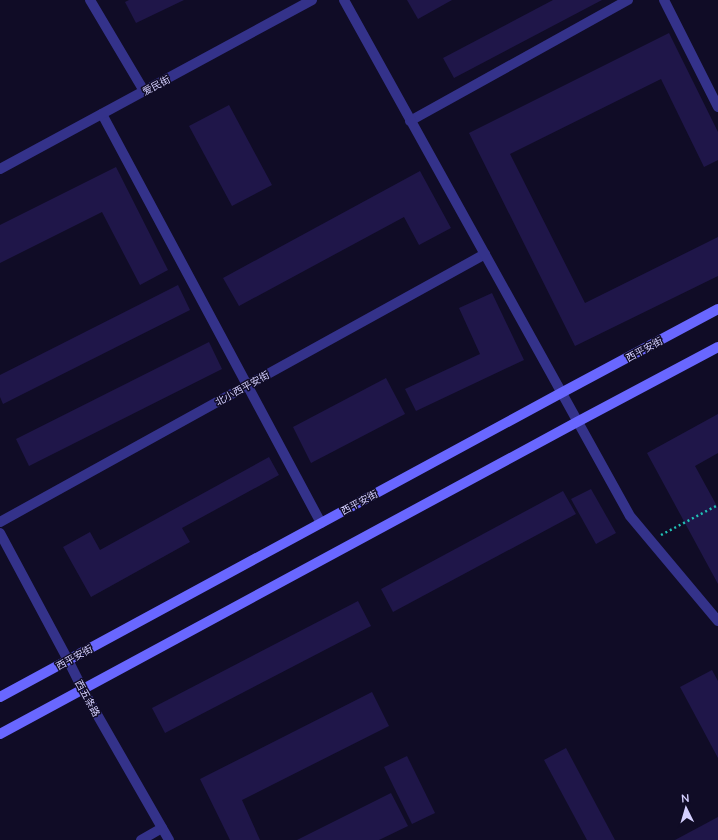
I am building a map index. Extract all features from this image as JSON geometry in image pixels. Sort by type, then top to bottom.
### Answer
[{"type":"main road","name":"西平安街","points":[[0,697],[718,309]]},
{"type":"main road","points":[[0,734],[718,347]]},
{"type":"street","points":[[90,0],[144,91]]},
{"type":"street","name":"爱民街","points":[[0,169],[312,0]]},
{"type":"street","points":[[344,0],[630,516],[718,621]]},
{"type":"street","points":[[410,121],[628,0]]},
{"type":"street","points":[[664,0],[718,107]]},
{"type":"street","points":[[102,114],[321,523]]},
{"type":"street","name":"北小西平安街","points":[[0,522],[485,254]]},
{"type":"street","name":"西五条路","points":[[0,533],[83,690],[169,840]]},
{"type":"street","points":[[141,840],[162,828]]},
{"type":"path","points":[[650,540],[718,505]]},
{"type":"building","points":[[129,0],[184,0],[136,23],[125,2]]},
{"type":"building","points":[[407,0],[452,0],[418,19]]},
{"type":"building","points":[[553,0],[602,0],[454,78],[443,58]]},
{"type":"building","points":[[669,33],[718,132],[718,160],[704,167],[661,79],[510,154],[585,303],[718,237],[718,276],[575,346],[469,133]]},
{"type":"building","points":[[229,105],[272,185],[232,206],[189,126]]},
{"type":"building","points":[[116,167],[168,270],[140,285],[102,212],[0,263],[0,225]]},
{"type":"building","points":[[420,171],[451,228],[419,245],[404,217],[239,306],[223,278]]},
{"type":"building","points":[[178,285],[190,310],[3,404],[0,397],[0,375]]},
{"type":"building","points":[[492,293],[524,360],[416,411],[405,389],[480,354],[459,308]]},
{"type":"building","points":[[209,342],[222,369],[29,466],[16,439]]},
{"type":"building","points":[[386,378],[405,414],[311,463],[293,427]]},
{"type":"building","points":[[718,414],[718,453],[695,466],[718,508],[718,584],[647,453]]},
{"type":"building","points":[[269,457],[279,475],[182,528],[190,542],[91,597],[63,547],[90,532],[100,550]]},
{"type":"building","points":[[591,489],[616,533],[596,544],[571,499]]},
{"type":"building","points":[[563,491],[576,514],[393,612],[381,589]]},
{"type":"building","points":[[358,601],[371,626],[165,733],[152,708]]},
{"type":"building","points":[[712,670],[718,681],[718,758],[680,687]]},
{"type":"building","points":[[372,692],[389,726],[242,800],[260,840],[230,840],[200,779]]},
{"type":"building","points":[[566,748],[615,840],[587,840],[544,760]]},
{"type":"building","points":[[407,756],[435,813],[412,824],[384,767]]},
{"type":"building","points":[[391,793],[408,826],[379,840],[297,840]]},
{"type":"building","points":[[718,817],[718,840],[675,840]]}]
